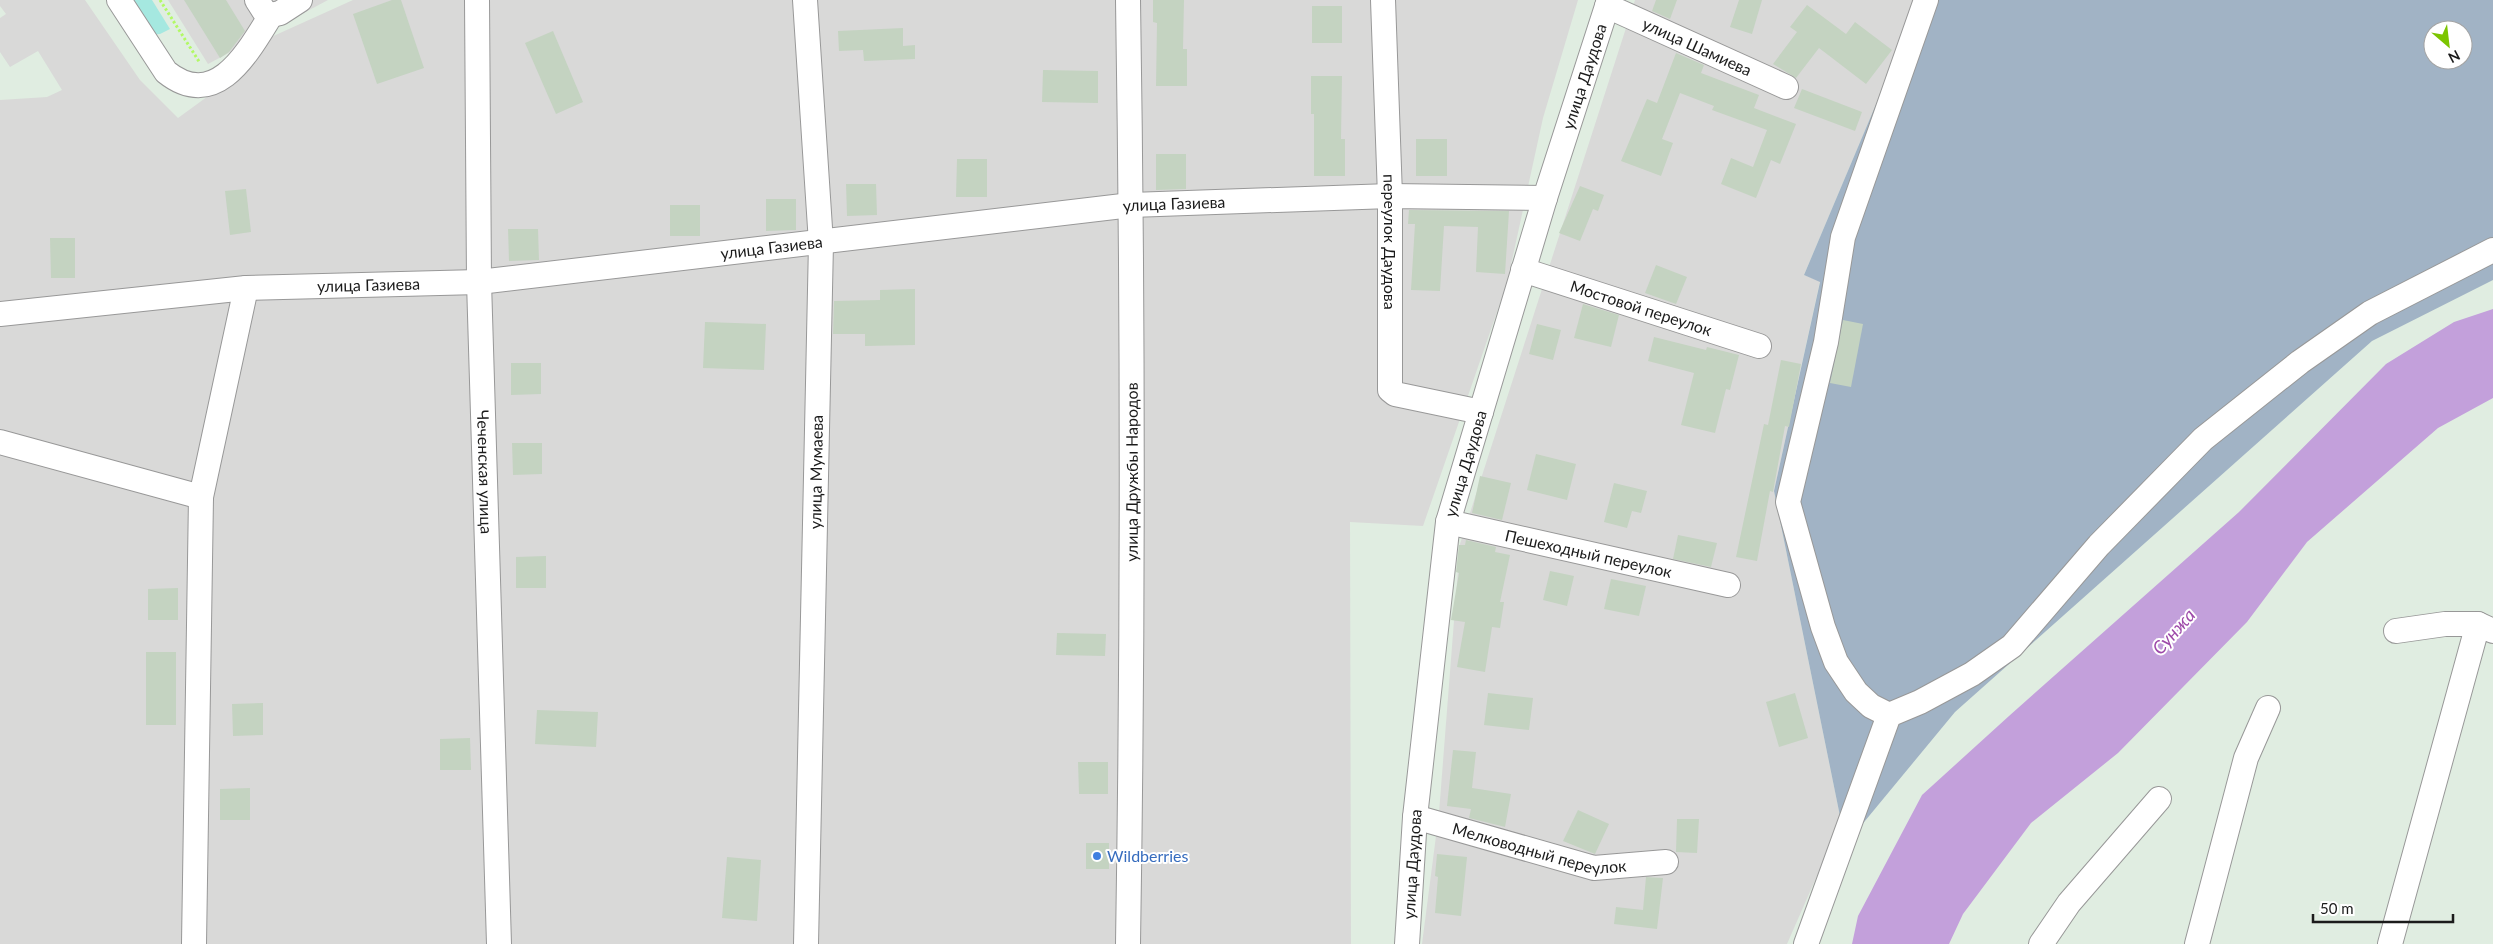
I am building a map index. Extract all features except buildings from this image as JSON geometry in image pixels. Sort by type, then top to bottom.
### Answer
[{"type":"street","points":[[120,0],[166,72],[176,80],[187,85],[202,85],[212,75],[244,57],[264,8],[280,13],[300,0]]},
{"type":"street","name":"Чеченская улица","points":[[476,0],[479,282],[499,944]]},
{"type":"street","name":"улица Мумаева","points":[[805,0],[821,243],[806,944]]},
{"type":"street","name":"улица Дружбы Народов","points":[[1128,0],[1132,205],[1132,663],[1128,944]]},
{"type":"street","name":"переулок Даудова","points":[[1383,0],[1390,196],[1390,390],[1395,394],[1481,412]]},
{"type":"street","points":[[1889,715],[1871,706],[1856,692],[1836,662],[1823,627],[1788,502],[1826,342],[1843,237],[1926,0]]},
{"type":"street","name":"улица Шамиева","points":[[1608,3],[1786,87]]},
{"type":"street","name":"улица Даудова","points":[[1407,944],[1415,817],[1448,522],[1545,198],[1608,3]]},
{"type":"street","name":"улица Газиева","points":[[0,314],[246,288],[479,282],[1132,205],[1390,196],[1545,198]]},
{"type":"street","points":[[1806,944],[1889,715],[1933,696],[1972,674],[2012,646],[2100,545],[2203,439],[2300,362],[2370,313],[2493,250]]},
{"type":"street","name":"Мостовой переулок","points":[[1524,270],[1759,346]]},
{"type":"street","points":[[194,944],[201,497],[246,288]]},
{"type":"street","points":[[0,442],[201,497]]},
{"type":"street","name":"Пешеходный переулок","points":[[1448,522],[1728,585]]},
{"type":"street","points":[[2390,944],[2485,627],[2446,624],[2396,630]]},
{"type":"street","points":[[2198,944],[2246,758],[2268,708]]},
{"type":"street","points":[[2041,944],[2069,902],[2159,799]]},
{"type":"street","name":"Мелководный переулок","points":[[1415,817],[1594,868],[1666,862]]},
{"type":"path","points":[[160,0],[212,75]]},
{"type":"shaded area","points":[[0,0],[85,0],[140,80],[178,118],[237,75],[269,38],[353,0],[1578,0],[1543,118],[1507,283],[1423,526],[1350,522],[1351,944],[0,944],[0,100],[47,97],[62,90],[38,51],[10,67],[0,52],[0,18],[6,14],[0,6]]},
{"type":"shaded area","points":[[127,0],[152,0],[170,29],[160,34],[150,35]]},
{"type":"shaded area","points":[[168,0],[328,0],[208,64]]},
{"type":"shaded area","points":[[1635,0],[1920,0],[1804,275],[1820,281],[1774,491],[1841,821],[1787,944],[1422,944],[1439,813],[1460,544]]},
{"type":"shaded area","points":[[1920,0],[2493,0],[2493,280],[2372,341],[1955,712],[1860,827],[1841,821],[1774,491],[1820,282],[1804,275]]},
{"type":"water","name":"Сунжа","points":[[2493,309],[2493,398],[2438,428],[2307,542],[2247,622],[2118,753],[2031,823],[1963,914],[1949,944],[1852,944],[1858,916],[1922,795],[2239,512],[2386,364],[2454,322]]},
{"type":"place","name":"Wildberries","points":[[1097,856]]}]
